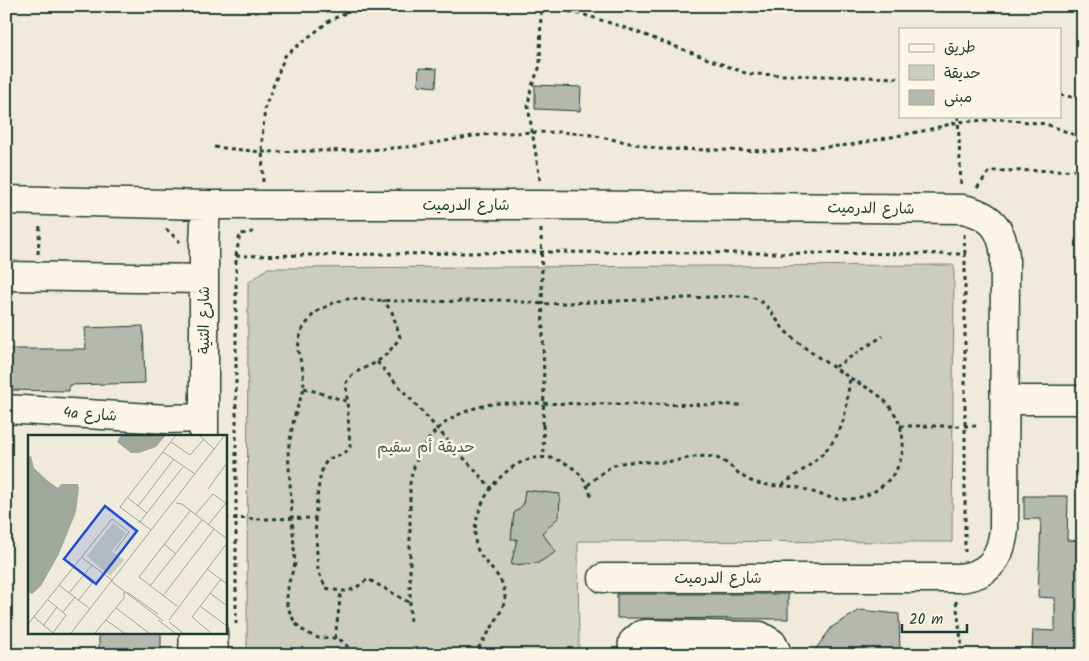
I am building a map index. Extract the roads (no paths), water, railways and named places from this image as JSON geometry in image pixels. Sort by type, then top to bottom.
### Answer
[{"type":"street","name":"شارع الدرميت","points":[[6,200],[206,205],[542,205],[962,209],[984,216],[996,226],[1003,240],[1005,256],[1004,528],[1003,544],[998,556],[989,567],[978,574],[966,578],[603,578]]},
{"type":"street","name":"شارع الثنية","points":[[204,427],[206,205]]},
{"type":"street","points":[[6,276],[204,279]]},
{"type":"street","points":[[1004,413],[1083,400]]},
{"type":"street","name":"4a شارع","points":[[6,409],[167,419],[204,427]]},
{"type":"street","points":[[193,655],[194,634]]},
{"type":"street","points":[[214,655],[223,634]]},
{"type":"street","points":[[632,655],[633,642],[641,635],[736,645],[760,636],[767,639],[776,649],[778,655]]},
{"type":"park label","name":"حديقة أم سقيم","points":[[426,447]]}]
